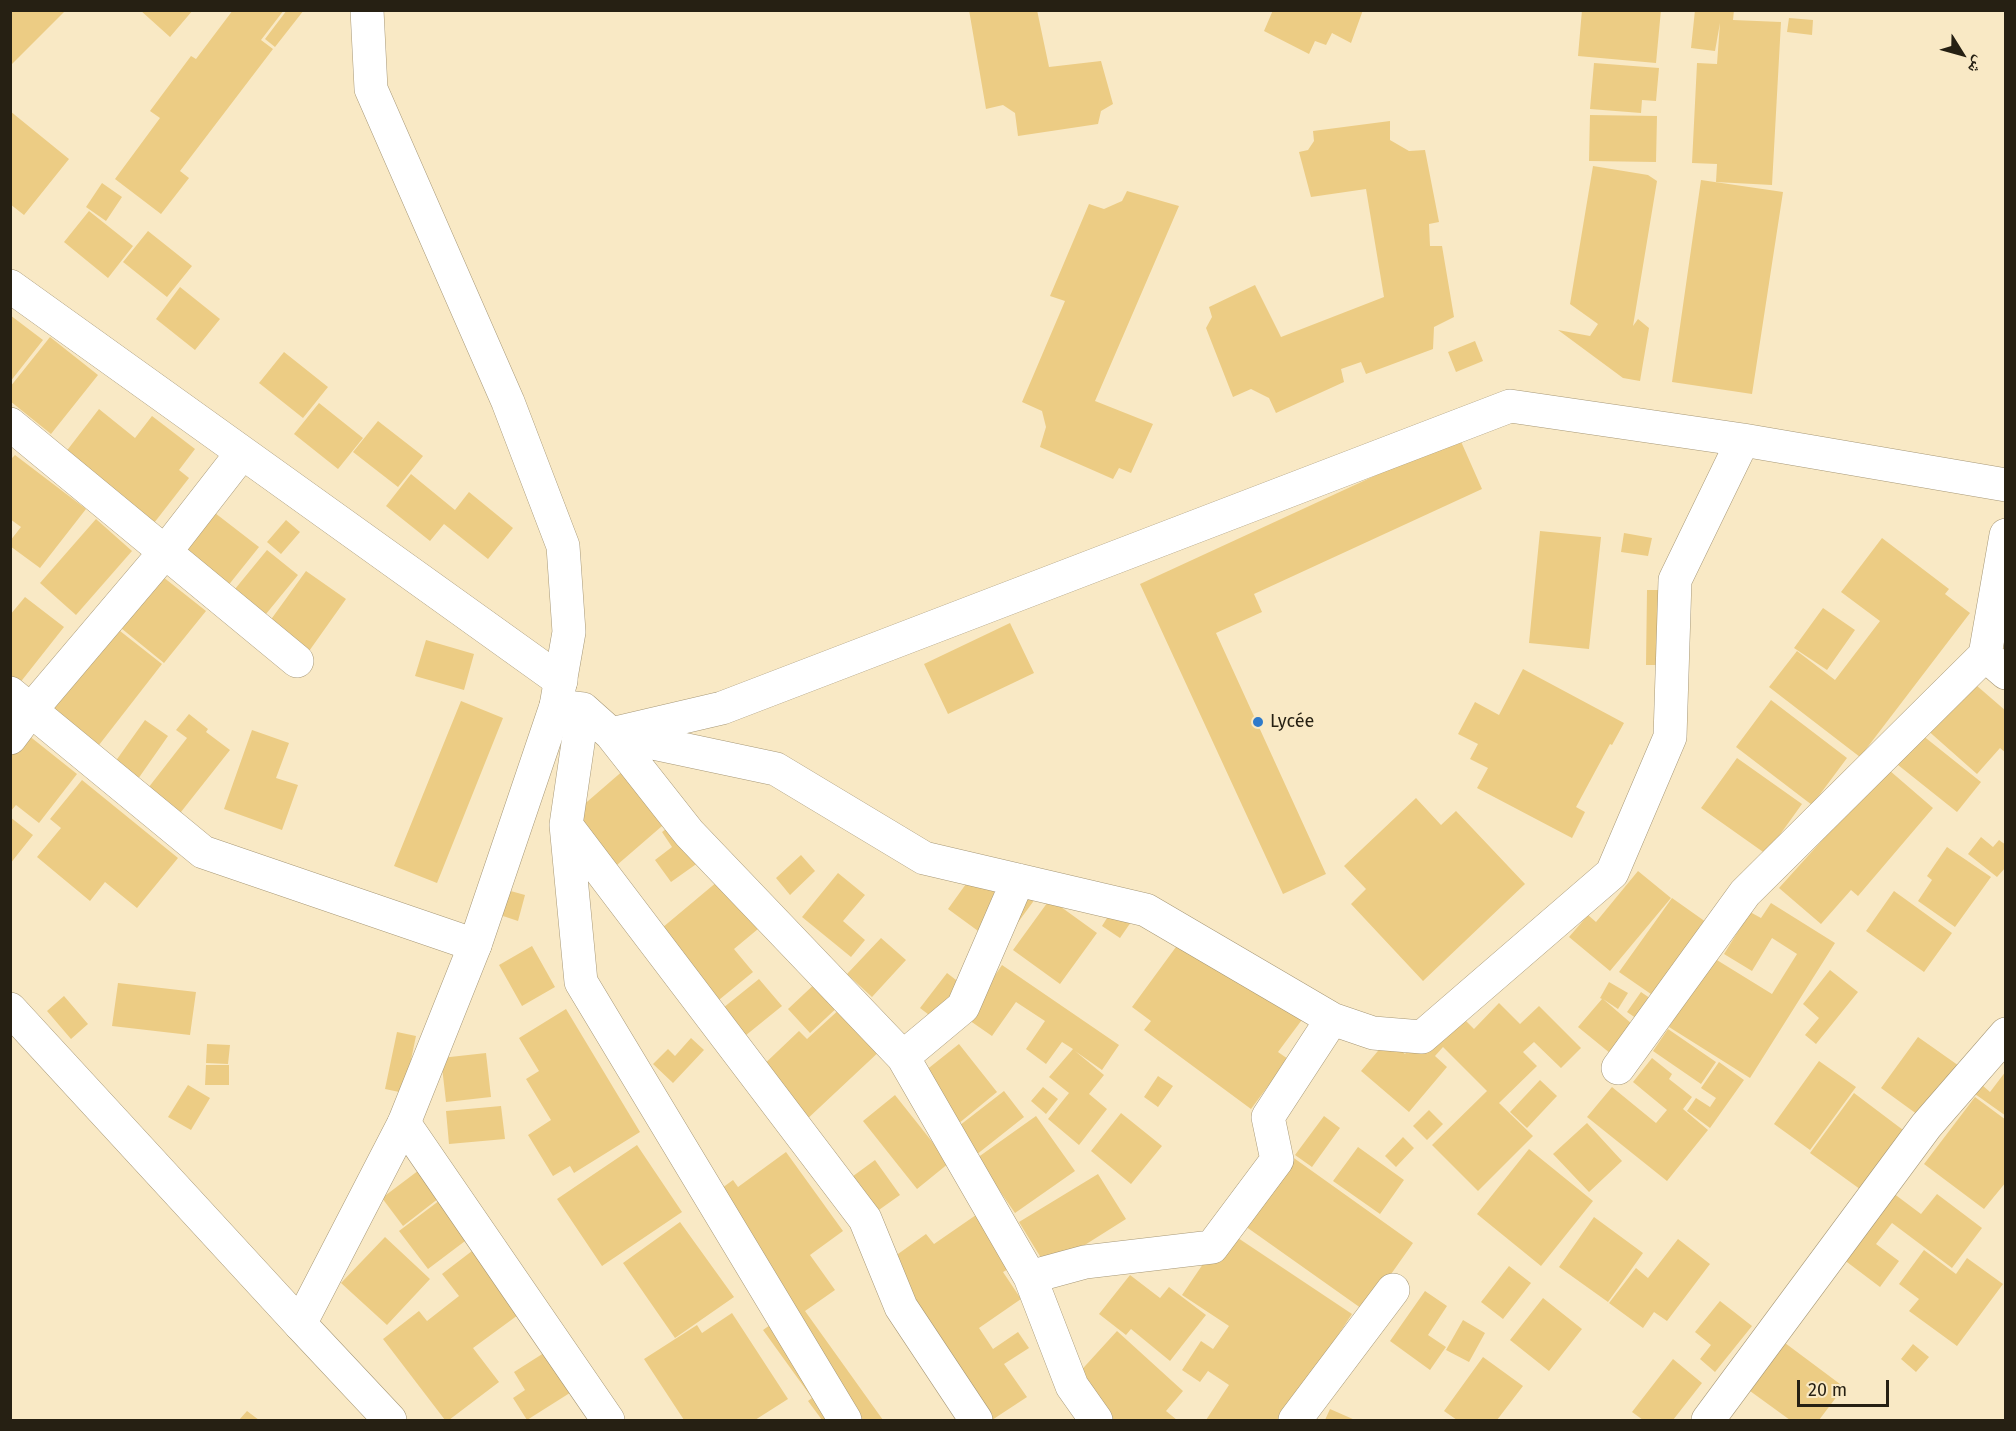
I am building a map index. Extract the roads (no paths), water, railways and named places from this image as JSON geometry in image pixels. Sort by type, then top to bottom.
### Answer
[{"type":"street","points":[[367,10],[371,89],[508,402],[563,546],[569,632],[566,825],[581,982],[845,1420]]},
{"type":"street","points":[[10,286],[242,453],[610,734],[689,833],[903,1057],[1030,1277],[1072,1386],[1096,1420]]},
{"type":"street","points":[[610,734],[722,708],[1510,406],[1743,440],[2006,485]]},
{"type":"street","points":[[10,424],[297,661]]},
{"type":"street","points":[[610,734],[776,769],[924,858],[1146,910],[1332,1019],[1373,1033],[1422,1037],[1612,873],[1670,737],[1675,580],[1743,440]]},
{"type":"street","points":[[10,738],[21,701],[165,552],[242,453]]},
{"type":"street","points":[[1618,1068],[1745,893],[1995,664],[2006,535]]},
{"type":"street","points":[[300,1324],[404,1123],[475,945],[567,699]]},
{"type":"street","points":[[21,701],[203,852],[475,945]]},
{"type":"street","points":[[566,825],[865,1219],[901,1307],[976,1420]]},
{"type":"street","points":[[903,1057],[963,1006],[1018,880]]},
{"type":"street","points":[[10,1009],[390,1420]]},
{"type":"street","points":[[1030,1277],[1084,1262],[1212,1247],[1277,1160],[1268,1117],[1332,1019]]},
{"type":"street","points":[[1707,1420],[1926,1126],[2006,1034]]},
{"type":"street","points":[[404,1123],[608,1420]]},
{"type":"street","points":[[1295,1420],[1393,1290]]},
{"type":"place","name":"Lycée","points":[[1258,722]]}]
